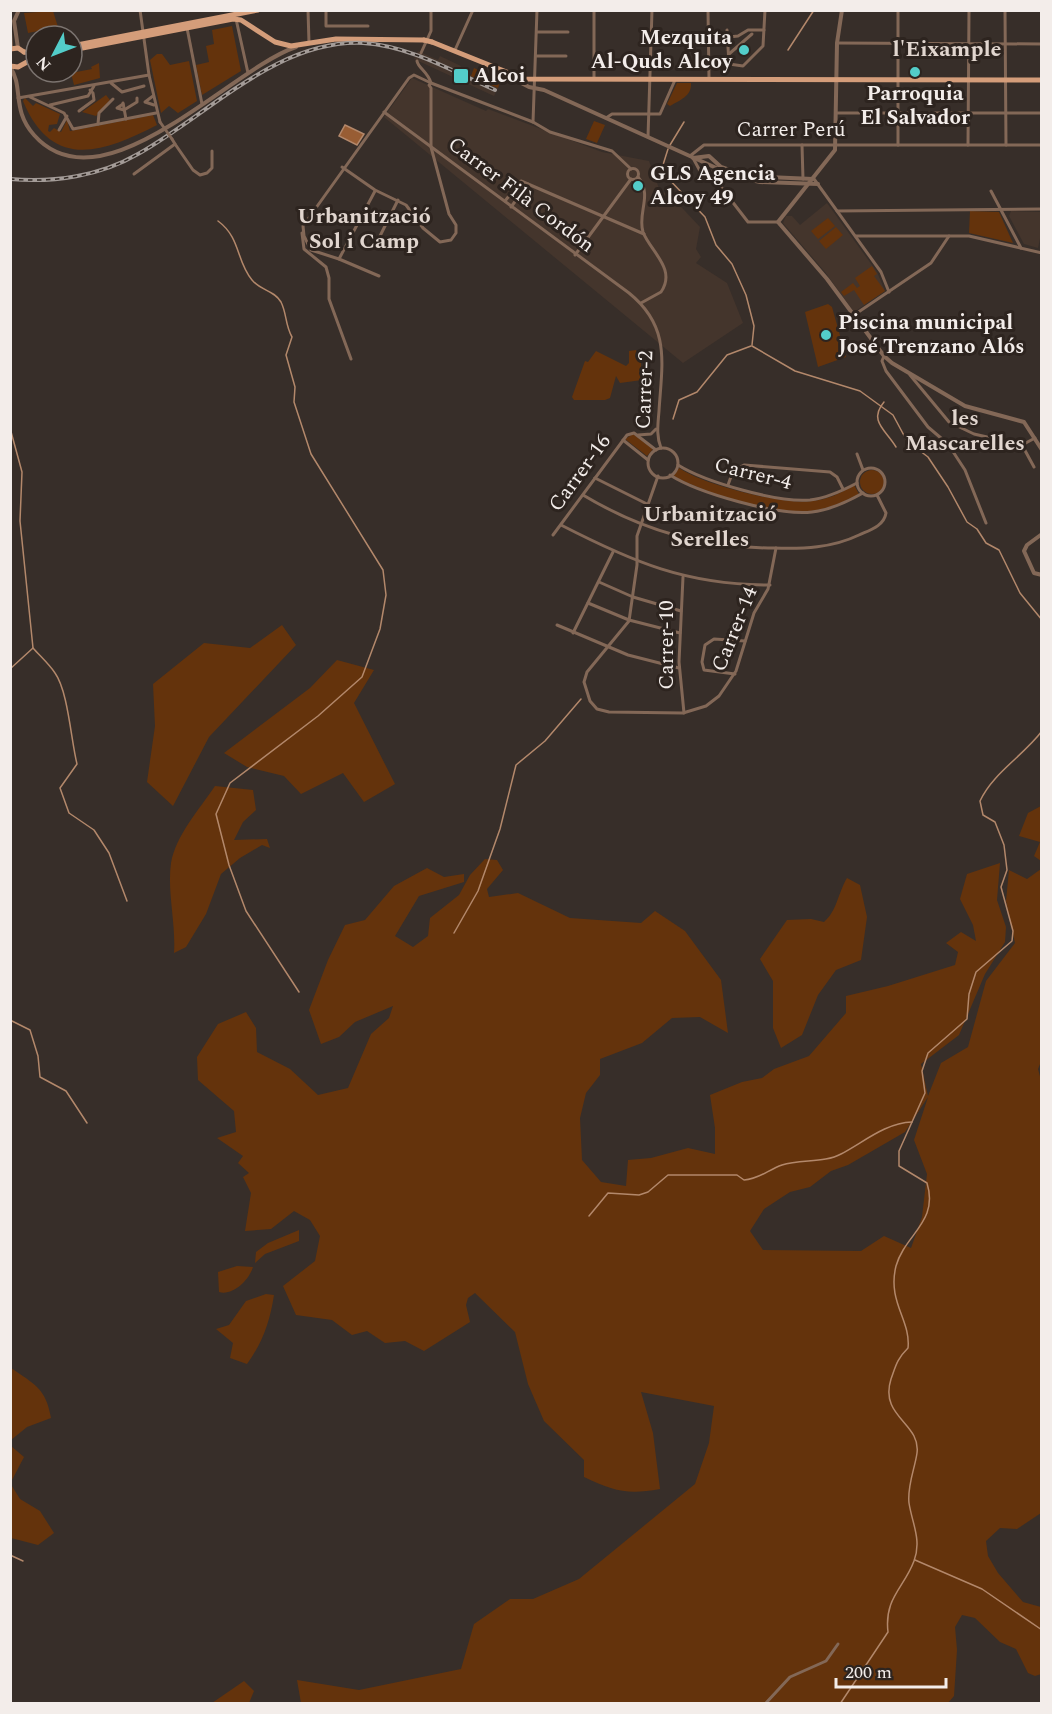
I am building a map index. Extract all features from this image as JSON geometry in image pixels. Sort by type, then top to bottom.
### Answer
[{"type":"main road","points":[[84,46],[257,11]]},
{"type":"main road","points":[[250,26],[250,16],[257,11]]},
{"type":"main road","points":[[235,15],[278,43],[306,44],[376,38],[424,40],[520,79],[1041,80]]},
{"type":"main road","points":[[142,35],[187,28],[235,15]]},
{"type":"main road","points":[[10,49],[18,48],[24,52]]},
{"type":"main road","points":[[10,66],[18,67],[24,62]]},
{"type":"street","points":[[140,10],[149,75],[156,113],[160,122],[193,170],[200,174],[207,173],[212,168],[212,151]]},
{"type":"street","points":[[10,66],[16,78],[17,98],[25,122],[44,144],[59,153],[88,157],[141,141],[280,53],[306,44],[308,10]]},
{"type":"street","points":[[326,10],[326,26],[368,26]]},
{"type":"street","points":[[421,53],[431,32],[431,10]]},
{"type":"street","points":[[455,51],[472,10]]},
{"type":"street","points":[[534,122],[537,80],[537,10]]},
{"type":"street","points":[[594,10],[594,79]]},
{"type":"street","points":[[651,138],[652,10]]},
{"type":"street","points":[[708,10],[709,80]]},
{"type":"street","points":[[727,30],[731,66],[745,65],[763,46],[765,10]]},
{"type":"street","points":[[778,222],[812,180],[836,145],[837,44],[842,10]]},
{"type":"street","points":[[898,10],[898,145]]},
{"type":"street","points":[[968,145],[969,10]]},
{"type":"street","points":[[1005,10],[1006,145]]},
{"type":"street","points":[[18,48],[13,18],[20,11]]},
{"type":"street","points":[[235,15],[248,73]]},
{"type":"street","points":[[187,28],[202,104]]},
{"type":"street","points":[[729,37],[738,36],[748,30],[764,30]]},
{"type":"street","points":[[10,31],[10,49]]},
{"type":"street","points":[[537,32],[568,32]]},
{"type":"street","points":[[729,54],[752,34]]},
{"type":"street","points":[[837,44],[1041,44]]},
{"type":"street","points":[[537,56],[566,56]]},
{"type":"street","points":[[342,167],[375,190],[398,200],[440,242],[451,240],[456,233],[456,225],[449,214],[431,147],[432,84],[428,74],[417,65],[417,61]]},
{"type":"street","points":[[488,66],[651,138],[691,157],[699,164],[755,181],[812,180]]},
{"type":"street","points":[[17,98],[88,89],[149,75]]},
{"type":"street","points":[[351,359],[329,299],[329,278],[326,267],[304,249],[303,226],[342,167],[409,78],[414,75],[432,84],[534,122],[550,132],[612,152],[631,170],[637,170],[646,194],[642,226],[644,234],[662,261],[666,281],[660,294],[641,303]]},
{"type":"street","points":[[606,118],[612,114],[660,114],[675,80]]},
{"type":"street","points":[[111,82],[122,92],[144,86]]},
{"type":"street","points":[[46,105],[88,96],[88,89]]},
{"type":"street","points":[[79,111],[94,100],[93,93],[88,89]]},
{"type":"street","points":[[43,96],[46,105]]},
{"type":"street","points":[[153,96],[145,102],[155,105]]},
{"type":"street","points":[[30,97],[67,116],[71,128],[75,129],[156,113]]},
{"type":"street","points":[[98,124],[99,113],[113,99]]},
{"type":"street","points":[[124,110],[137,101]]},
{"type":"street","points":[[124,110],[117,108],[123,103],[126,119]]},
{"type":"street","name":"Carrer Filà Cordón","points":[[384,112],[641,303]]},
{"type":"street","points":[[837,112],[1041,112]]},
{"type":"street","points":[[59,130],[67,116]]},
{"type":"street","points":[[134,174],[175,144]]},
{"type":"street","name":"Carrer Perú","points":[[691,157],[704,145],[1041,145]]},
{"type":"street","points":[[802,145],[803,178]]},
{"type":"street","points":[[699,164],[704,156]]},
{"type":"street","points":[[691,157],[709,156],[722,167],[751,177],[803,178],[818,184],[881,272],[889,292]]},
{"type":"street","points":[[714,160],[716,169]]},
{"type":"street","points":[[699,164],[702,172],[714,178],[748,222],[778,222]]},
{"type":"street","points":[[708,173],[716,169]]},
{"type":"street","points":[[631,170],[628,174],[631,179]]},
{"type":"street","points":[[575,255],[631,179],[638,177]]},
{"type":"street","points":[[505,202],[522,182],[644,234]]},
{"type":"street","points":[[511,207],[528,184]]},
{"type":"street","points":[[339,259],[375,190]]},
{"type":"street","points":[[992,191],[1021,248]]},
{"type":"street","points":[[380,236],[398,200]]},
{"type":"street","points":[[837,211],[1041,209]]},
{"type":"street","points":[[778,222],[854,315],[884,356],[908,373],[969,408],[1024,422],[1041,450]]},
{"type":"street","points":[[303,226],[304,236],[311,250],[379,276]]},
{"type":"street","points":[[854,315],[931,263],[949,236]]},
{"type":"street","points":[[855,237],[969,236],[1041,253]]},
{"type":"street","name":"Carrer-2","points":[[641,303],[652,317],[662,343],[657,427],[658,449]]},
{"type":"street","points":[[884,356],[882,361],[886,370],[928,427],[948,443],[964,469],[986,523]]},
{"type":"street","points":[[908,373],[949,422],[974,434],[1022,445],[1035,438]]},
{"type":"street","name":"Carrer-16","points":[[554,535],[623,440],[635,434],[651,434],[657,427]]},
{"type":"street","points":[[623,440],[648,460],[650,470],[658,476],[670,475],[678,465],[673,452],[658,449],[635,434]]},
{"type":"street","points":[[1022,445],[1034,468]]},
{"type":"street","points":[[648,460],[658,449]]},
{"type":"street","points":[[857,454],[863,471],[857,483],[863,494],[877,495]]},
{"type":"street","name":"Carrer-4","points":[[678,465],[703,477],[729,485],[796,500],[820,498],[857,483]]},
{"type":"street","points":[[729,485],[733,471],[744,465],[830,472],[837,477],[843,490]]},
{"type":"street","points":[[863,471],[875,468],[883,473],[885,485],[877,495]]},
{"type":"street","name":"Carrer-4","points":[[670,475],[708,492],[788,512],[812,512],[831,508],[863,494]]},
{"type":"street","name":"Carrer-14","points":[[658,476],[640,524],[629,620],[586,676],[584,687],[593,705],[609,712],[684,712],[697,710],[714,700],[727,688],[735,674],[754,613],[770,585],[776,548]]},
{"type":"street","points":[[595,478],[647,504]]},
{"type":"street","points":[[583,495],[640,524],[677,537],[718,546],[776,548],[826,546],[851,539],[876,527],[883,521],[886,513],[877,495]]},
{"type":"street","points":[[561,525],[613,552],[683,577],[735,584],[770,585]]},
{"type":"street","points":[[1041,534],[1027,545],[1024,551],[1034,573],[1041,575]]},
{"type":"street","points":[[573,633],[613,552]]},
{"type":"street","name":"Carrer-10","points":[[683,577],[679,668],[684,712]]},
{"type":"street","points":[[599,582],[633,597],[681,611]]},
{"type":"street","points":[[588,603],[629,620],[680,633]]},
{"type":"street","points":[[557,625],[608,648],[679,668]]},
{"type":"street","points":[[735,674],[703,669],[705,645],[714,639],[745,641]]},
{"type":"street","points":[[765,1704],[786,1680],[826,1660],[838,1644]]},
{"type":"shaded area","points":[[53,11],[57,24],[26,24],[24,13]]},
{"type":"shaded area","points":[[232,26],[241,71],[202,95],[196,65],[209,62],[206,46],[214,44],[212,30]]},
{"type":"shaded area","points":[[418,51],[438,60],[440,56],[461,66],[460,70],[498,88],[494,96],[414,59]]},
{"type":"shaded area","points":[[157,54],[162,54],[170,65],[189,61],[197,101],[178,113],[169,106],[161,113],[150,60]]},
{"type":"shaded area","points":[[99,63],[100,78],[84,82],[84,71],[92,69],[91,67]]},
{"type":"shaded area","points":[[474,68],[501,80],[498,88],[471,76]]},
{"type":"shaded area","points":[[412,78],[486,111],[488,109],[602,152],[649,161],[660,191],[670,195],[700,227],[696,249],[701,257],[696,263],[727,283],[743,323],[683,363],[384,117]]},
{"type":"shaded area","points":[[677,83],[691,83],[690,91],[670,106],[667,104]]},
{"type":"shaded area","points":[[106,95],[110,100],[96,116],[82,112]]},
{"type":"shaded area","points":[[25,98],[33,106],[36,103],[60,114],[57,124],[49,125],[48,131],[50,132],[54,128],[61,132],[67,120],[70,131],[153,115],[157,125],[117,143],[99,148],[81,150],[64,147],[49,138],[35,123],[23,101]]},
{"type":"shaded area","points":[[594,121],[605,125],[597,143],[586,139]]},
{"type":"shaded area","points":[[345,125],[364,134],[357,145],[339,136]]},
{"type":"shaded area","points":[[827,203],[877,272],[885,291],[854,312],[825,272],[783,223],[786,216],[792,216],[800,225]]},
{"type":"shaded area","points":[[970,211],[999,212],[1013,243],[969,233]]},
{"type":"shaded area","points":[[1011,211],[1041,212],[1041,234],[1038,248],[1024,244],[1009,216]]},
{"type":"shaded area","points":[[828,218],[835,226],[818,239],[811,231]]},
{"type":"shaded area","points":[[836,227],[843,235],[826,249],[819,241]]},
{"type":"shaded area","points":[[872,266],[877,274],[874,276],[885,291],[864,305],[854,290],[844,296],[841,292],[853,283],[857,288],[860,286],[855,278]]},
{"type":"shaded area","name":"Piscina municipal José Trenzano Alós","points":[[828,304],[832,307],[846,357],[818,367],[805,312]]},
{"type":"shaded area","points":[[636,350],[641,363],[642,380],[620,383],[616,376],[610,398],[574,400],[572,397],[585,361],[588,362],[596,351],[626,366],[629,363],[629,351]]},
{"type":"shaded area","points":[[633,434],[653,449],[647,456],[625,439]]},
{"type":"shaded area","points":[[679,468],[724,487],[782,500],[818,500],[834,496],[854,485],[859,494],[836,505],[817,510],[777,509],[740,502],[688,483],[673,476]]},
{"type":"shaded area","points":[[872,470],[877,471],[883,477],[883,487],[877,493],[872,494],[867,493],[861,487],[860,482],[861,477],[867,471]]},
{"type":"shaded area","points":[[282,625],[296,645],[209,737],[173,806],[147,782],[155,726],[153,684],[204,643],[250,648]]},
{"type":"shaded area","points":[[337,660],[374,670],[354,703],[395,784],[364,802],[343,773],[301,794],[284,776],[247,767],[224,753],[310,688]]},
{"type":"shaded area","points":[[215,786],[253,790],[256,810],[243,822],[234,840],[267,839],[270,848],[262,845],[240,858],[221,874],[206,914],[186,947],[174,953],[171,863],[183,833]]},
{"type":"shaded area","points":[[1041,806],[1041,861],[1034,856],[1040,842],[1019,836],[1028,813]]},
{"type":"shaded area","points":[[485,859],[497,860],[503,870],[487,889],[489,897],[518,893],[570,918],[641,923],[655,911],[685,931],[721,980],[728,1033],[700,1017],[672,1018],[642,1043],[600,1059],[600,1075],[586,1093],[580,1118],[582,1160],[601,1182],[626,1186],[628,1160],[651,1158],[688,1148],[715,1154],[715,1128],[710,1095],[742,1082],[762,1078],[774,1069],[809,1056],[846,1013],[846,996],[888,986],[955,965],[958,952],[946,943],[961,932],[976,941],[973,925],[960,899],[967,874],[1000,863],[997,900],[1006,927],[1005,942],[985,974],[959,1035],[921,1064],[928,1096],[941,1063],[968,1047],[986,981],[1015,943],[1006,901],[1009,870],[1027,879],[1041,869],[1042,1059],[1038,1069],[1042,1084],[1041,1513],[1017,1529],[1000,1528],[986,1541],[988,1556],[998,1573],[1023,1602],[1041,1607],[1041,1674],[1035,1676],[1028,1673],[1016,1649],[1000,1642],[975,1618],[962,1615],[955,1627],[957,1650],[954,1696],[948,1703],[301,1703],[297,1680],[359,1690],[461,1669],[474,1624],[510,1599],[533,1599],[579,1579],[695,1484],[709,1443],[714,1406],[641,1392],[653,1433],[660,1489],[629,1492],[604,1486],[584,1477],[584,1460],[544,1421],[528,1384],[515,1332],[475,1293],[468,1298],[466,1305],[470,1322],[424,1351],[405,1341],[385,1343],[367,1331],[352,1335],[332,1320],[296,1315],[283,1286],[315,1261],[320,1236],[310,1220],[294,1211],[271,1229],[245,1231],[251,1193],[243,1177],[249,1173],[238,1163],[243,1156],[217,1138],[236,1132],[234,1111],[198,1080],[197,1057],[218,1024],[246,1012],[256,1028],[257,1052],[290,1069],[318,1095],[348,1088],[371,1034],[389,1018],[393,1006],[355,1022],[339,1037],[321,1044],[309,1010],[328,960],[345,925],[365,920],[394,886],[427,868],[444,877],[464,874],[464,882],[419,896],[395,936],[413,947],[428,936],[430,918],[459,895],[470,875]],"holes":[[[928,1097],[914,1140],[927,1174],[922,1217],[911,1248],[884,1236],[861,1251],[763,1250],[750,1231],[764,1209],[790,1192],[810,1187],[831,1171],[848,1165],[905,1132]]]},
{"type":"shaded area","points":[[847,878],[860,885],[867,917],[861,960],[836,970],[818,995],[802,1035],[781,1048],[773,1028],[773,981],[760,959],[787,920],[811,919],[824,922],[832,913]]},
{"type":"shaded area","points":[[299,1230],[299,1241],[265,1254],[255,1263],[256,1252],[268,1243]]},
{"type":"shaded area","points":[[237,1266],[253,1267],[240,1286],[230,1292],[219,1292],[218,1272]]},
{"type":"shaded area","points":[[266,1294],[274,1295],[268,1322],[257,1348],[247,1364],[230,1358],[233,1343],[216,1329],[229,1325],[246,1301]]},
{"type":"shaded area","points":[[11,1368],[42,1393],[51,1418],[27,1427],[11,1440]]},
{"type":"shaded area","points":[[11,1446],[24,1457],[11,1482]]},
{"type":"shaded area","points":[[10,1483],[20,1499],[40,1511],[54,1533],[38,1545],[11,1538]]},
{"type":"shaded area","points":[[244,1681],[254,1691],[249,1703],[212,1703]]},
{"type":"waterway","points":[[788,50],[814,10]]},
{"type":"waterway","points":[[670,145],[684,122]]},
{"type":"waterway","points":[[668,149],[662,168],[663,173],[705,217],[716,245],[732,264],[746,295],[754,326],[752,345]]},
{"type":"waterway","points":[[218,221],[231,235],[243,265],[252,280],[275,295],[281,302],[292,337],[286,355],[295,387],[294,402],[311,454],[383,570],[386,595],[380,629],[362,677],[318,716],[230,783],[216,814],[229,865],[246,911],[299,992]]},
{"type":"waterway","points":[[673,419],[679,400],[697,392],[727,355],[751,346]]},
{"type":"waterway","points":[[752,346],[795,371],[860,391],[893,415],[907,441],[928,457],[967,522],[977,529],[986,543],[999,550],[1020,593],[1042,620]]},
{"type":"waterway","points":[[884,402],[878,420],[896,447]]},
{"type":"waterway","points":[[10,428],[22,472],[20,521],[33,648],[10,669]]},
{"type":"waterway","points":[[33,648],[55,673],[66,703],[77,764],[60,788],[69,813],[94,830],[109,853],[127,901]]},
{"type":"waterway","points":[[454,933],[478,891],[500,829],[516,765],[545,741],[581,699]]},
{"type":"waterway","points":[[840,1704],[888,1632],[889,1610],[914,1561],[917,1546],[909,1503],[917,1443],[913,1434],[895,1411],[889,1392],[896,1366],[908,1348],[906,1328],[894,1290],[896,1266],[906,1245],[925,1218],[929,1196],[927,1183],[899,1166],[899,1151],[925,1093],[922,1071],[928,1053],[967,1019],[969,994],[976,972],[1012,941],[1013,931],[1001,887],[1007,870],[1004,845],[995,822],[983,815],[980,801],[992,782],[1042,731]]},
{"type":"waterway","points":[[10,1020],[30,1030],[38,1056],[40,1077],[66,1091],[87,1123]]},
{"type":"waterway","points":[[589,1216],[608,1193],[639,1195],[648,1192],[668,1175],[737,1175],[744,1180],[749,1179],[782,1165],[835,1157],[884,1129],[912,1122]]},
{"type":"waterway","points":[[10,1555],[23,1561]]},
{"type":"waterway","points":[[915,1560],[982,1589],[1042,1630]]},
{"type":"railway","points":[[10,179],[60,179],[92,173],[123,162],[164,138],[245,82],[273,66],[302,53],[332,45],[363,43],[397,49],[430,60],[495,90]]},
{"type":"place","name":"Mezquita Al-Quds Alcoy","points":[[744,50]]},
{"type":"place","name":"Parroquia El Salvador","points":[[915,72]]},
{"type":"place","name":"Alcoi","points":[[461,76]]},
{"type":"place","name":"GLS Agencia Alcoy 49","points":[[638,186]]},
{"type":"place","name":"Piscina municipal José Trenzano Alós","points":[[826,335]]},
{"type":"district","name":"l'Eixample","points":[[947,49]]},
{"type":"district","name":"Urbanització Sol i Camp","points":[[364,228]]},
{"type":"district","name":"les Mascarelles","points":[[965,431]]},
{"type":"district","name":"Urbanització Serelles","points":[[710,526]]}]
